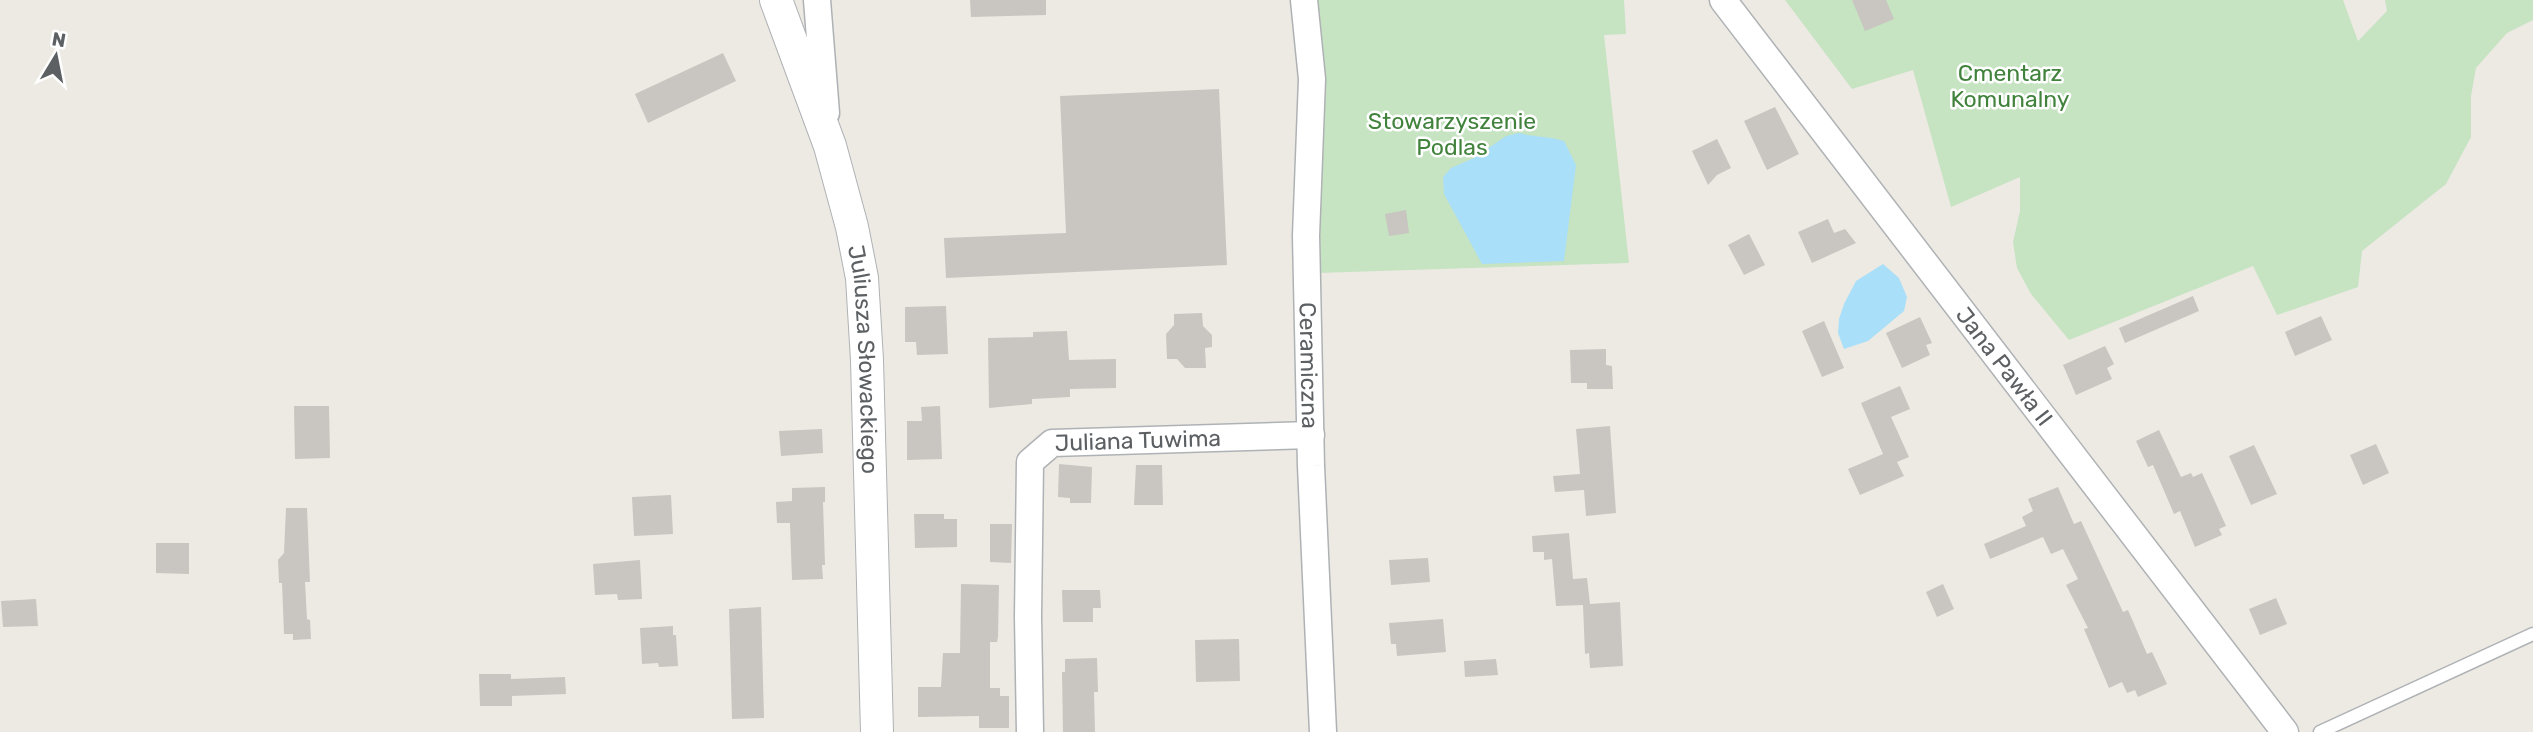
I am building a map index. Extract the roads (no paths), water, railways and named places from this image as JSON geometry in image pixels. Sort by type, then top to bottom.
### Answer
[{"type":"street","name":"Juliusza Słowackiego","points":[[776,0],[830,146],[859,257],[866,331],[877,732]]},
{"type":"street","points":[[817,0],[821,72],[830,146]]},
{"type":"street","name":"Ceramiczna","points":[[1304,0],[1312,79],[1306,236],[1323,732]]},
{"type":"street","name":"Jana Pawła II","points":[[1723,0],[2285,732]]},
{"type":"street","name":"Juliana Tuwima","points":[[1030,732],[1030,462],[1052,443],[1311,435]]},
{"type":"lane","points":[[2320,732],[2533,634]]},
{"type":"water","points":[[1519,133],[1564,141],[1576,165],[1564,261],[1482,264],[1444,194],[1443,177],[1451,168],[1474,158],[1506,136]]},
{"type":"water","points":[[1883,264],[1899,278],[1907,297],[1904,311],[1868,341],[1844,349],[1838,333],[1844,304],[1856,281]]},
{"type":"park label","name":"Cmentarz Komunalny","points":[[2010,86]]},
{"type":"park label","name":"Stowarzyszenie Podlas","points":[[1452,134]]}]
